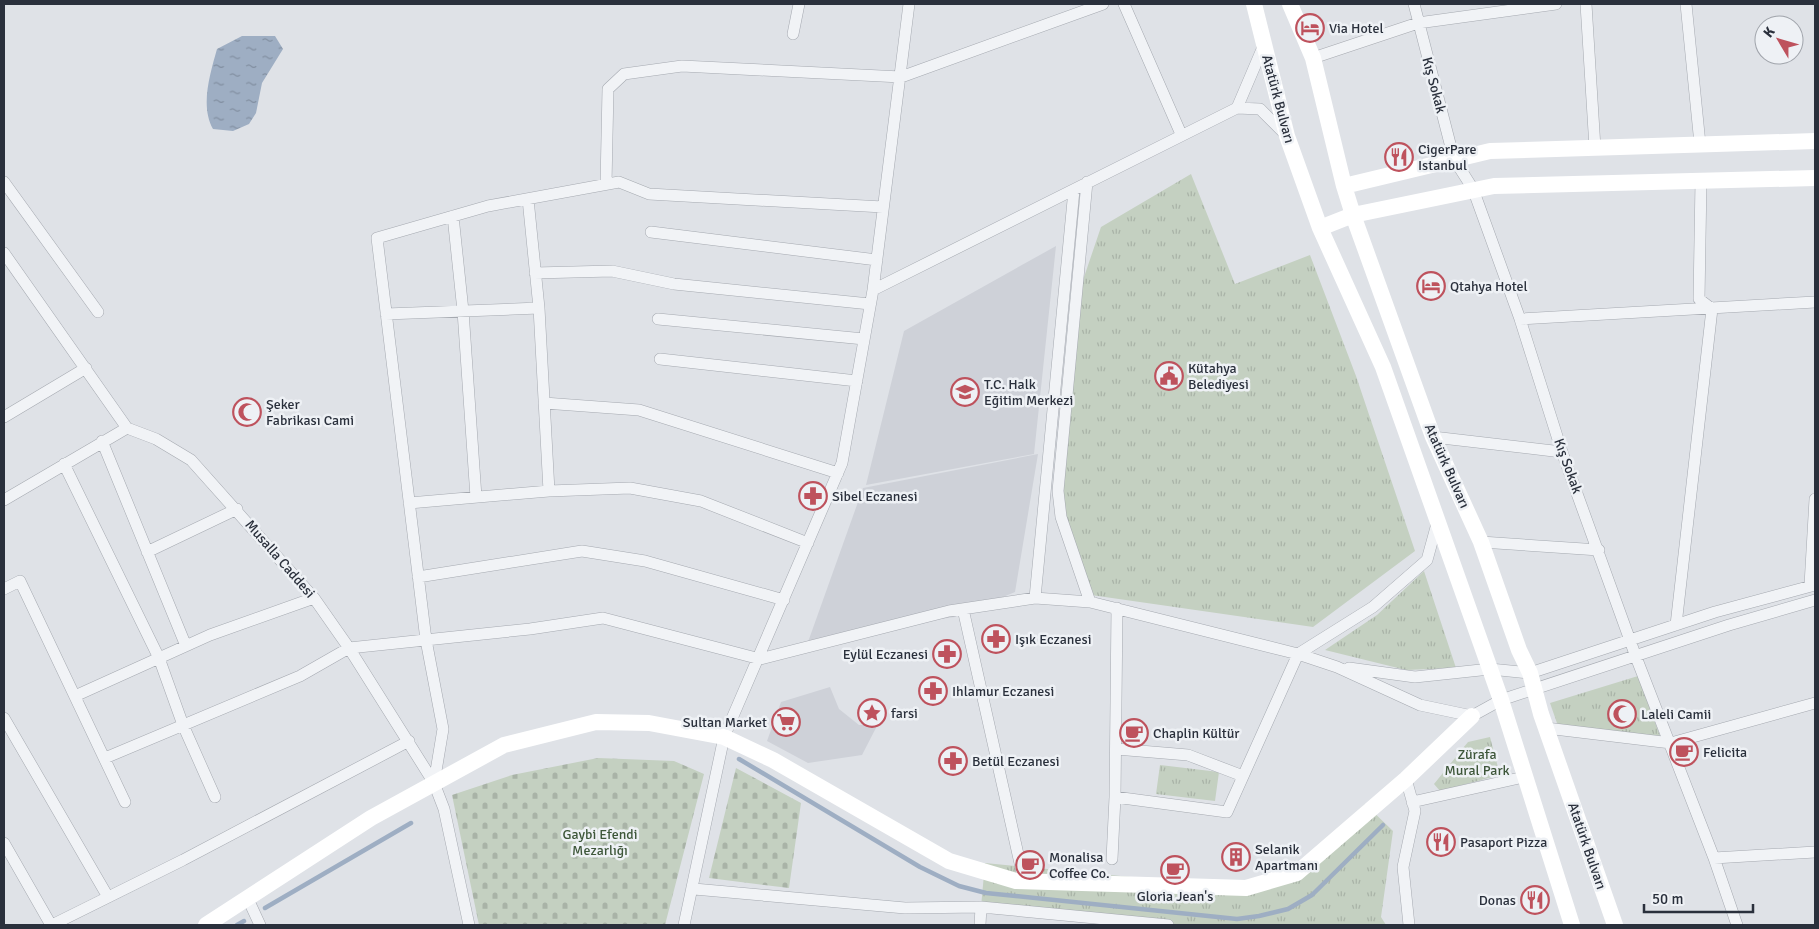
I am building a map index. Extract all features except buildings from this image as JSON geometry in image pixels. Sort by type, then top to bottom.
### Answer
[{"type":"street","points":[[793,34],[799,4]]},
{"type":"street","points":[[684,925],[694,889],[724,737],[760,659],[842,462],[873,290],[910,4]]},
{"type":"street","points":[[606,184],[608,89],[624,74],[682,66],[901,76],[1103,4]]},
{"type":"street","points":[[1124,4],[1181,134]]},
{"type":"street","name":"Atatürk Bulvarı","points":[[1254,4],[1287,136],[1320,228],[1383,367],[1501,700],[1572,925]]},
{"type":"street","name":"Atatürk Bulvarı","points":[[1290,4],[1313,58],[1344,186],[1354,215],[1433,437],[1481,542],[1519,650],[1530,672],[1533,690],[1615,925]]},
{"type":"street","name":"Kış Sokak","points":[[1414,4],[1454,159],[1473,189],[1520,320],[1562,452],[1636,656],[1714,858],[1737,925]]},
{"type":"street","points":[[1313,58],[1418,23],[1499,8],[1556,4]]},
{"type":"street","points":[[1586,4],[1595,148]]},
{"type":"street","points":[[1686,4],[1700,144]]},
{"type":"street","points":[[1237,108],[1263,46]]},
{"type":"street","points":[[873,290],[1074,190],[1181,134],[1237,108],[1260,109],[1287,136]]},
{"type":"street","points":[[1344,186],[1490,151],[1815,141]]},
{"type":"street","points":[[1320,228],[1354,215],[1494,186],[1815,178]]},
{"type":"street","points":[[1701,181],[1699,300],[1712,308]]},
{"type":"street","points":[[4,182],[98,312]]},
{"type":"street","points":[[434,783],[443,729],[426,640],[377,238],[453,216],[528,199],[619,182],[649,194],[884,207]]},
{"type":"street","points":[[1088,182],[1058,491],[1061,517],[1090,602]]},
{"type":"street","points":[[1036,598],[1074,190]]},
{"type":"street","points":[[528,199],[539,308],[550,491]]},
{"type":"street","points":[[453,216],[463,311],[476,497]]},
{"type":"street","points":[[651,232],[877,260]]},
{"type":"street","points":[[4,253],[127,428],[102,440],[4,500]]},
{"type":"street","points":[[535,273],[612,271],[674,284],[870,304]]},
{"type":"street","points":[[1520,320],[1815,302]]},
{"type":"street","points":[[386,314],[539,308]]},
{"type":"street","points":[[1676,625],[1712,308]]},
{"type":"street","points":[[658,319],[864,339]]},
{"type":"street","points":[[660,360],[857,380]]},
{"type":"street","points":[[4,417],[86,368]]},
{"type":"street","points":[[544,403],[640,410],[838,473]]},
{"type":"street","name":"Musalla Caddesi","points":[[127,428],[156,439],[192,460],[314,598],[349,648],[409,740],[434,783],[444,808],[469,925]]},
{"type":"street","points":[[1433,437],[1562,452]]},
{"type":"street","points":[[102,440],[186,646]]},
{"type":"street","points":[[64,464],[159,658],[183,725],[215,797]]},
{"type":"street","points":[[410,504],[550,491],[630,488],[701,501],[808,543]]},
{"type":"street","points":[[1337,667],[1415,677],[1490,669],[1530,672],[1630,638],[1813,585],[1815,499]]},
{"type":"street","points":[[147,552],[237,509]]},
{"type":"street","points":[[1115,797],[1227,812],[1298,654],[1373,607],[1426,560],[1438,520]]},
{"type":"street","points":[[1481,542],[1599,550]]},
{"type":"street","points":[[418,576],[582,550],[645,561],[784,600]]},
{"type":"street","points":[[4,589],[20,581],[126,802]]},
{"type":"street","points":[[75,696],[186,646],[314,598]]},
{"type":"street","points":[[105,758],[300,676],[349,648],[530,629],[603,618],[760,659],[963,609],[1036,598],[1090,602],[1298,654],[1337,667],[1420,705],[1472,716]]},
{"type":"street","points":[[206,925],[371,818],[504,744],[596,722],[649,723],[724,737],[773,760],[949,861],[1016,881],[1246,888],[1296,873],[1406,779],[1472,716],[1501,700],[1729,625],[1815,600]]},
{"type":"street","points":[[1112,858],[1116,749],[1117,608]]},
{"type":"street","points":[[963,609],[1024,881]]},
{"type":"street","points":[[1546,728],[1670,743],[1815,703]]},
{"type":"street","points":[[4,718],[108,897]]},
{"type":"street","points":[[4,843],[51,925],[409,740]]},
{"type":"street","points":[[1116,749],[1188,755],[1243,776]]},
{"type":"street","points":[[1412,802],[1524,777]]},
{"type":"street","points":[[1406,779],[1415,811],[1403,867],[1409,925]]},
{"type":"street","points":[[1714,858],[1815,852]]},
{"type":"street","points":[[694,889],[905,908],[981,907],[1168,925]]},
{"type":"street","points":[[248,899],[260,925]]},
{"type":"street","points":[[980,925],[981,907]]},
{"type":"shaded area","name":"T.C. Halk Eğitim Merkezi","points":[[1056,246],[1034,454],[866,485],[904,331]]},
{"type":"shaded area","points":[[1038,454],[1015,592],[955,617],[861,630],[808,642],[863,488]]},
{"type":"shaded area","points":[[830,687],[839,709],[859,725],[878,724],[862,755],[808,763],[767,741],[781,702]]},
{"type":"green space","points":[[1191,174],[1235,284],[1310,255],[1356,376],[1415,551],[1313,627],[1091,595],[1058,491],[1082,283],[1101,227]]},
{"type":"green space","points":[[1424,571],[1456,668],[1406,670],[1325,650],[1377,615]]},
{"type":"green space","points":[[1638,676],[1660,736],[1558,726],[1550,703]]},
{"type":"green space","name":"Zürafa Mural Park","points":[[1490,737],[1500,775],[1440,791],[1434,784],[1468,742]]},
{"type":"green space","name":"Gaybi Efendi Mezarlığı","points":[[598,758],[674,761],[704,774],[665,925],[479,925],[452,795],[512,775]]},
{"type":"green space","points":[[1160,765],[1219,772],[1215,801],[1156,794]]},
{"type":"green space","points":[[736,768],[801,803],[789,888],[709,878]]},
{"type":"green space","points":[[1365,804],[1393,831],[1381,917],[1386,925],[1172,925],[981,907],[985,863],[1246,888],[1306,859]]},
{"type":"water","points":[[242,36],[275,36],[283,49],[262,83],[256,113],[249,124],[233,131],[213,129],[209,120],[207,100],[209,79],[217,49]]},
{"type":"waterway","points":[[739,759],[920,867],[959,886],[986,893],[1237,919],[1288,909],[1312,895],[1383,825]]},
{"type":"waterway","points":[[265,908],[411,823]]},
{"type":"waterway","points":[[237,925],[244,921]]},
{"type":"place","name":"Via Hotel","points":[[1310,28]]},
{"type":"place","name":"CigerPare Istanbul","points":[[1399,157]]},
{"type":"place","name":"Qtahya Hotel","points":[[1431,286]]},
{"type":"place","name":"Kütahya Belediyesi","points":[[1169,376]]},
{"type":"place","name":"T.C. Halk Eğitim Merkezi","points":[[965,392]]},
{"type":"place","name":"Şeker Fabrikası Cami","points":[[247,412]]},
{"type":"place","name":"Sibel Eczanesi","points":[[813,496]]},
{"type":"place","name":"Işık Eczanesi","points":[[996,639]]},
{"type":"place","name":"Eylül Eczanesi","points":[[947,654]]},
{"type":"place","name":"Ihlamur Eczanesi","points":[[933,691]]},
{"type":"place","name":"farsi","points":[[872,713]]},
{"type":"place","name":"Laleli Camii","points":[[1622,714]]},
{"type":"place","name":"Sultan Market","points":[[786,722]]},
{"type":"place","name":"Chaplin Kültür","points":[[1134,733]]},
{"type":"place","name":"Felicita","points":[[1684,752]]},
{"type":"place","name":"Betül Eczanesi","points":[[953,761]]},
{"type":"place","name":"Pasaport Pizza","points":[[1441,842]]},
{"type":"place","name":"Selanik Apartmanı","points":[[1236,857]]},
{"type":"place","name":"Monalisa Coffee Co.","points":[[1030,865]]},
{"type":"place","name":"Gloria Jean's","points":[[1175,870]]},
{"type":"place","name":"Donas","points":[[1535,900]]}]
